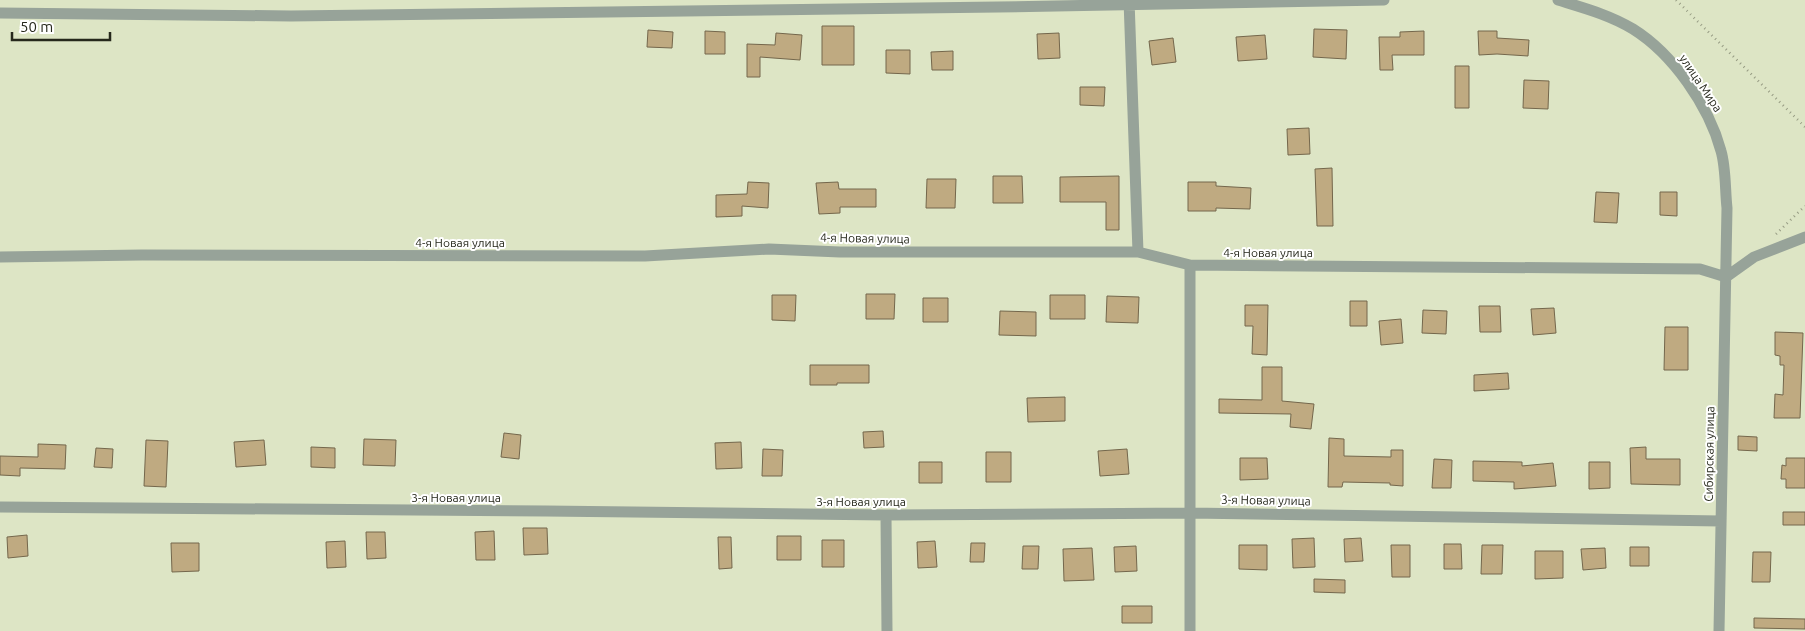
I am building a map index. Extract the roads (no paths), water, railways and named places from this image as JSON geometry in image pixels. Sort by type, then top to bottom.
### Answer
[{"type":"street","points":[[0,13],[291,16],[1129,2],[1384,0]]},
{"type":"street","name":"улица Мира","points":[[1558,0],[1598,12],[1633,29],[1661,51],[1680,73],[1707,114],[1721,152],[1727,208],[1726,277]]},
{"type":"street","points":[[1129,2],[1138,252]]},
{"type":"street","points":[[1726,277],[1754,257],[1805,237]]},
{"type":"street","name":"4-я Новая улица","points":[[0,257],[142,255],[645,256],[769,248],[840,252],[1138,252],[1190,265],[1700,269],[1726,277]]},
{"type":"street","points":[[1190,265],[1190,631]]},
{"type":"street","name":"Сибирская улица","points":[[1719,631],[1726,277]]},
{"type":"street","name":"3-я Новая улица","points":[[0,507],[886,515],[1191,513],[1721,521]]},
{"type":"street","points":[[886,515],[887,631]]}]
